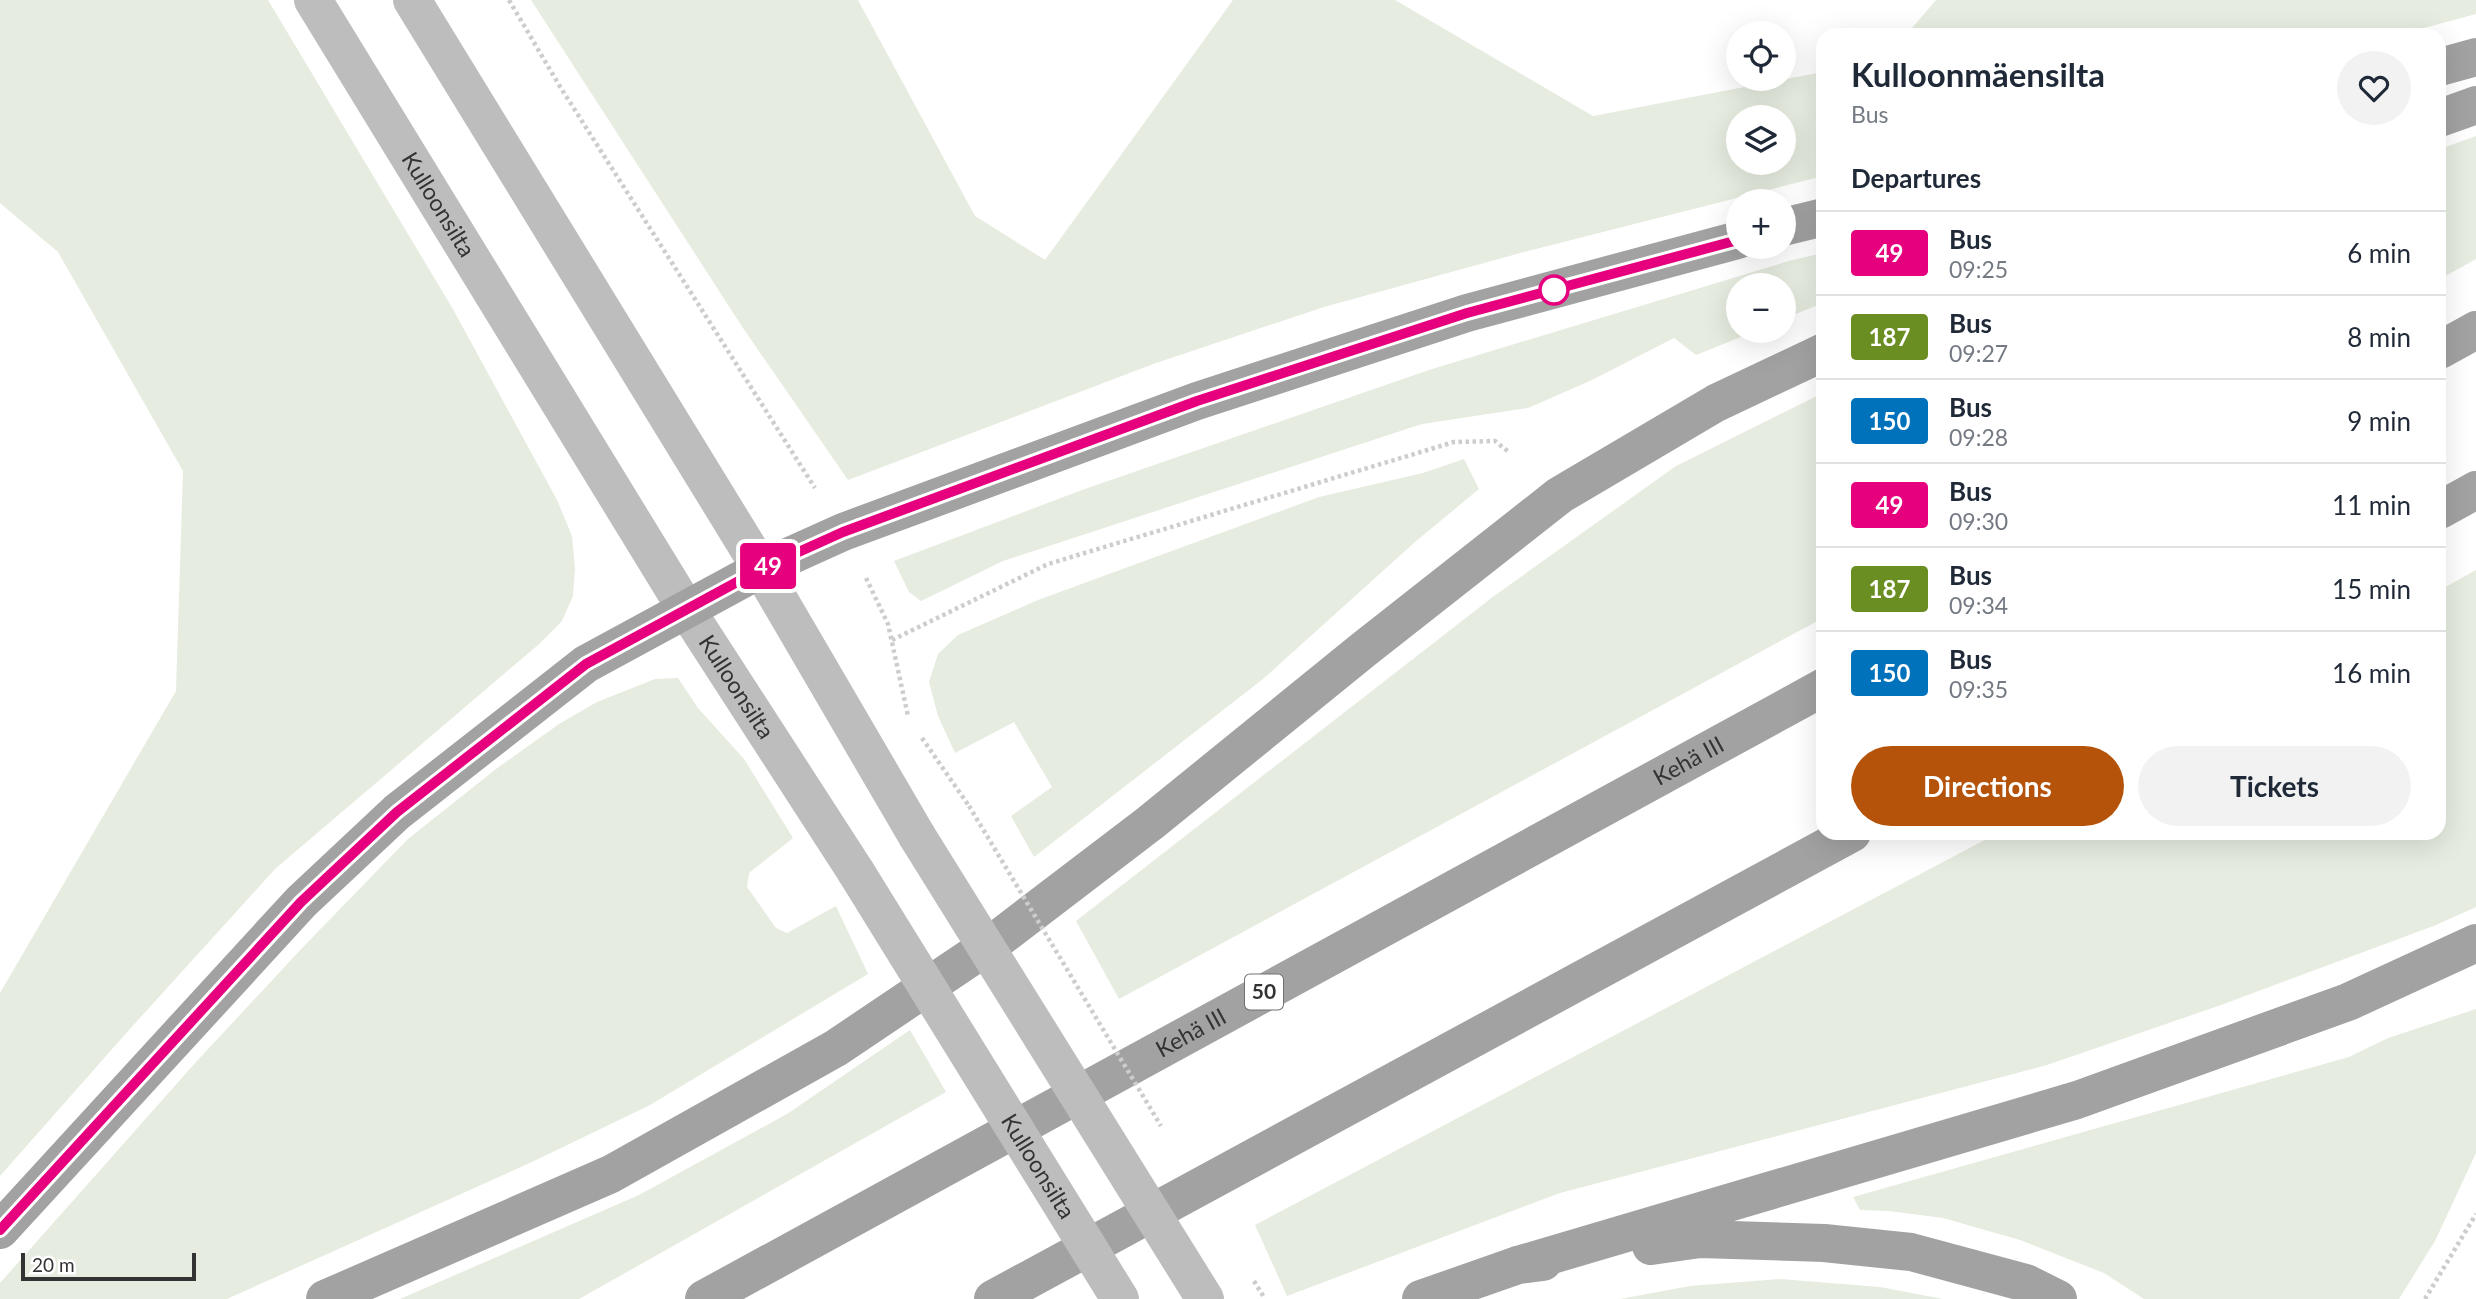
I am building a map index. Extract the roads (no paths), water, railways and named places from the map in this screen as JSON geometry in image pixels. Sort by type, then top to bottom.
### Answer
[{"type":"highway","points":[[2446,65],[2476,57]]},
{"type":"highway","points":[[2446,116],[2476,105]]},
{"type":"highway","points":[[1796,224],[1816,218]]},
{"type":"highway","points":[[0,1230],[301,902],[397,812],[586,664],[761,569],[843,532],[1210,397],[1467,313],[1726,243]]},
{"type":"highway","points":[[2446,347],[2476,330]]},
{"type":"highway","points":[[326,1299],[611,1174],[836,1048],[998,939],[1150,823],[1560,495],[1716,403],[1816,356]]},
{"type":"highway","points":[[2446,507],[2476,490]]},
{"type":"highway","name":"Kehä III","points":[[704,1299],[1816,691]]},
{"type":"highway","points":[[993,1299],[1839,840]]},
{"type":"highway","points":[[1422,1299],[1518,1265],[2077,1100],[2348,1002],[2476,943]]},
{"type":"highway","points":[[1518,1265],[1700,1239],[1824,1243],[1911,1252],[2026,1283],[2058,1299]]},
{"type":"main road","name":"Kulloonsilta","points":[[313,0],[686,610],[856,872],[1120,1299]]},
{"type":"main road","points":[[412,0],[761,569],[918,836],[1205,1299]]}]
